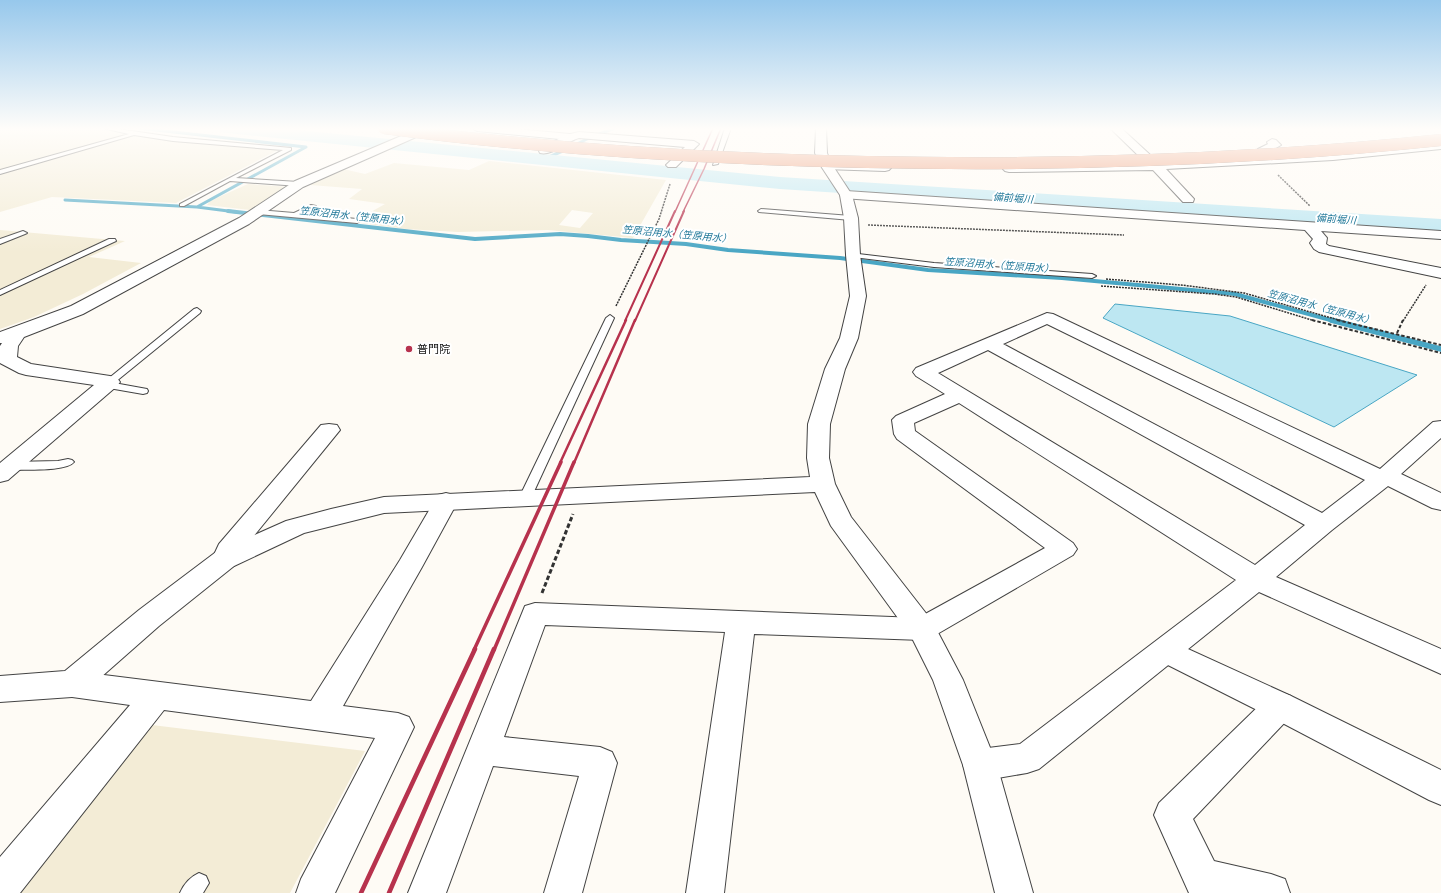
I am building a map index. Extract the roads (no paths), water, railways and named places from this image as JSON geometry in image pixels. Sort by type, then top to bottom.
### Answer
[{"type":"street","points":[[108,384],[26,369],[7,360],[9,336],[77,310],[244,221],[299,184],[332,170]]},
{"type":"street","points":[[830,170],[846,195],[851,221],[853,259],[858,296],[849,338],[835,369],[819,424],[818,458],[823,484],[840,520],[922,629],[948,680],[980,765],[1014,893]]},
{"type":"street","points":[[1160,170],[1188,199]]},
{"type":"street","points":[[846,195],[1441,235]]},
{"type":"street","points":[[1310,226],[1320,238],[1320,242],[1317,243],[1318,246],[1324,249],[1438,273]]},
{"type":"street","points":[[1441,502],[1383,477],[1046,318],[990,344],[923,372],[1256,580],[1441,662]]},
{"type":"street","points":[[990,344],[1322,524]]},
{"type":"street","points":[[7,466],[108,384]]},
{"type":"street","points":[[427,893],[535,614],[922,629],[1064,549],[906,434],[903,420],[960,395]]},
{"type":"street","points":[[980,765],[1027,758],[1256,580],[1322,524],[1383,477],[1441,427]]},
{"type":"street","points":[[225,559],[228,550],[328,430]]},
{"type":"street","points":[[72,684],[148,618],[225,559],[295,527],[331,517],[384,505],[823,484]]},
{"type":"street","points":[[318,717],[409,567],[446,501]]},
{"type":"street","points":[[705,893],[741,621]]},
{"type":"street","points":[[1166,651],[1280,706],[1441,788]]},
{"type":"street","points":[[0,689],[72,684],[398,727],[315,893]]},
{"type":"street","points":[[0,887],[158,695]]},
{"type":"street","points":[[1271,893],[1205,886],[1172,815],[1280,706]]},
{"type":"street","points":[[482,750],[600,763],[563,893]]},
{"type":"lane","points":[[182,204],[248,170]]},
{"type":"lane","points":[[229,179],[299,184]]},
{"type":"lane","points":[[296,215],[313,206]]},
{"type":"lane","points":[[258,212],[357,221]]},
{"type":"lane","points":[[761,212],[851,221]]},
{"type":"lane","points":[[0,242],[23,233]]},
{"type":"lane","points":[[0,293],[112,240]]},
{"type":"lane","points":[[853,259],[1092,276]]},
{"type":"lane","points":[[108,384],[197,311]]},
{"type":"lane","points":[[526,498],[610,318]]},
{"type":"lane","points":[[108,384],[143,391]]},
{"type":"lane","points":[[7,466],[59,465],[68,462]]},
{"type":"water","points":[[1115,304],[1230,316],[1417,375],[1334,427],[1103,318]]},
{"type":"waterway","name":"笠原沼用水（笠原用水）","points":[[197,207],[265,170]]},
{"type":"waterway","name":"備前堀川","points":[[642,170],[780,183],[1441,226]]},
{"type":"waterway","points":[[65,200],[197,207]]},
{"type":"waterway","name":"笠原沼用水（笠原用水）","points":[[197,207],[230,211]]},
{"type":"waterway","name":"笠原沼用水（笠原用水）","points":[[230,211],[475,239],[560,234],[588,236],[621,240],[686,244],[728,250],[840,258],[928,270],[1062,278],[1235,294],[1334,321]]},
{"type":"waterway","name":"笠原沼用水（笠原用水）","points":[[230,211],[236,212]]},
{"type":"waterway","name":"笠原沼用水（笠原用水）","points":[[1331,320],[1441,349]]},
{"type":"railway","points":[[675,212],[694,170]]},
{"type":"railway","points":[[683,212],[704,170]]},
{"type":"railway","points":[[625,321],[675,211]]},
{"type":"railway","points":[[635,321],[684,211]]},
{"type":"railway","points":[[560,463],[626,320]]},
{"type":"railway","points":[[574,463],[635,320]]},
{"type":"railway","points":[[474,650],[561,462]]},
{"type":"railway","points":[[494,650],[574,462]]},
{"type":"railway","points":[[361,893],[475,649]]},
{"type":"railway","points":[[389,893],[494,649]]},
{"type":"place","name":"普門院","points":[[409,349]]}]
